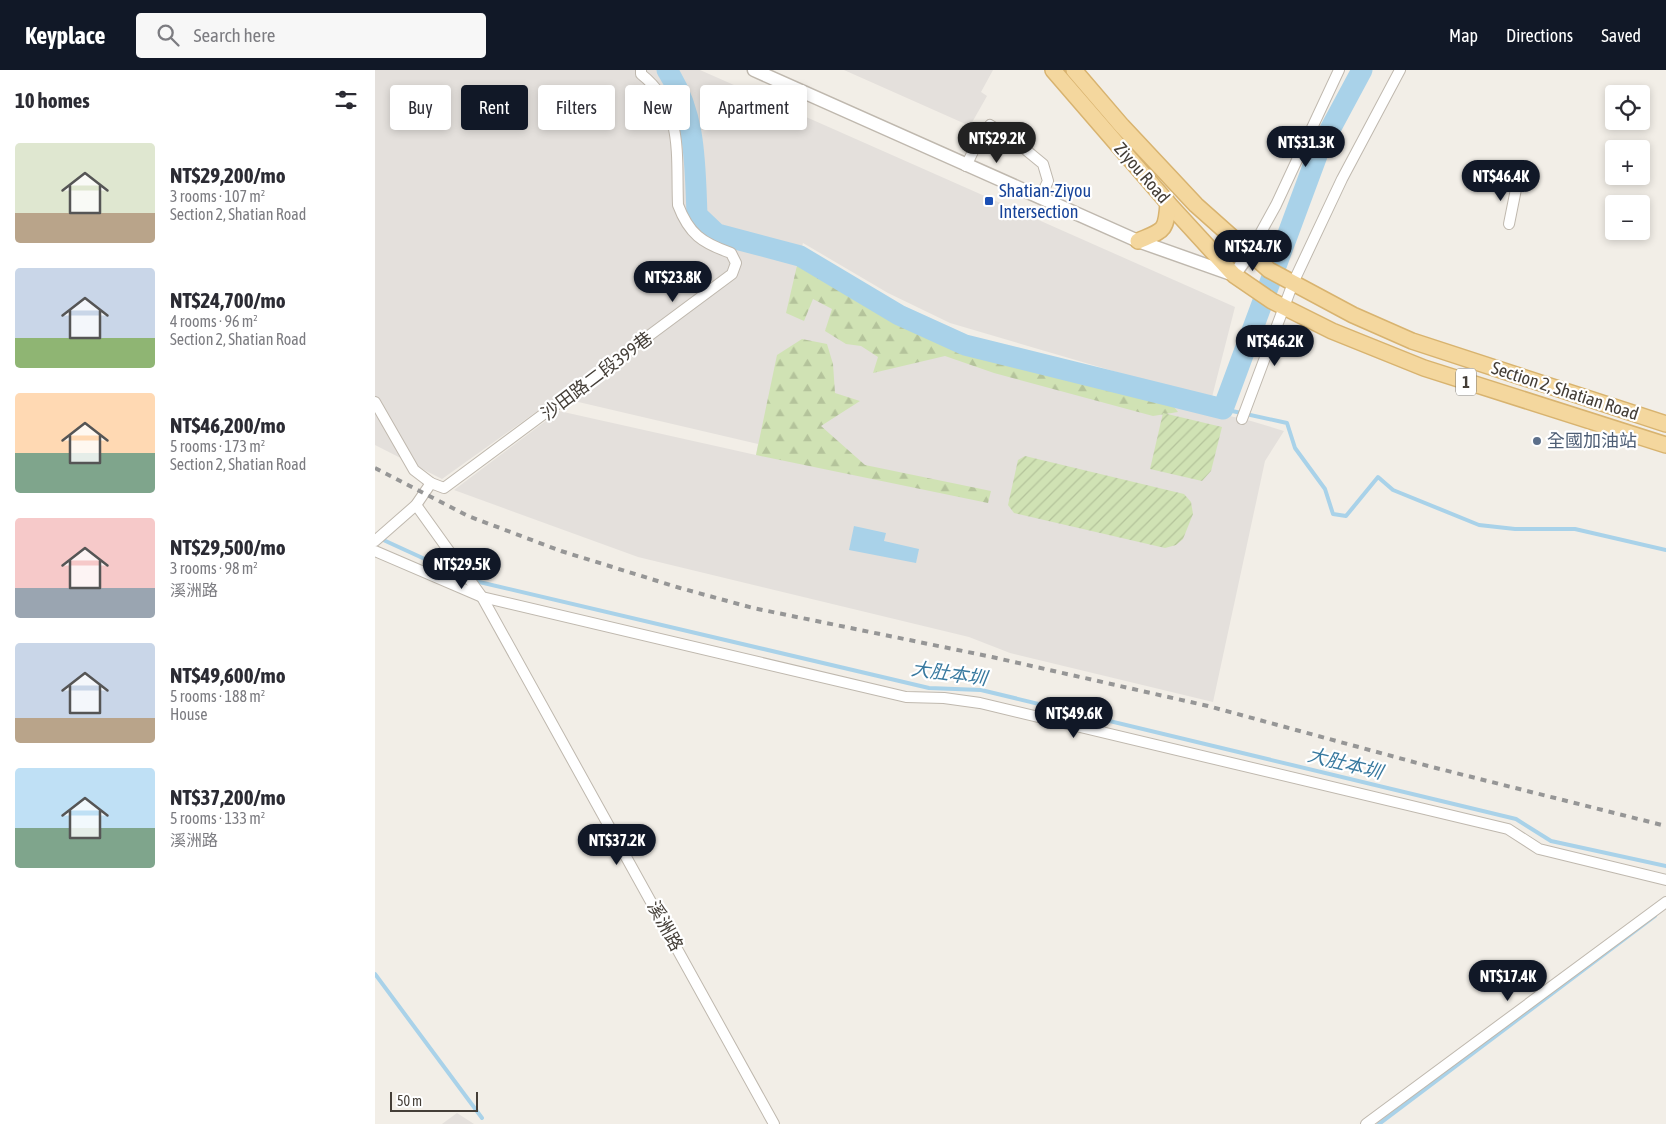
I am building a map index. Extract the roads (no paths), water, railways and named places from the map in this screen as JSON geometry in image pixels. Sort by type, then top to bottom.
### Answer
[{"type":"main road","name":"Ziyou Road","points":[[1053,70],[1168,203],[1234,274]]},
{"type":"main road","name":"Ziyou Road","points":[[1074,70],[1122,126],[1196,205],[1249,254]]},
{"type":"main road","points":[[1138,241],[1159,232],[1167,224],[1168,203]]},
{"type":"main road","name":"Section 2, Shatian Road","points":[[1249,254],[1281,276],[1353,315],[1412,340],[1666,424]]},
{"type":"main road","name":"Section 2, Shatian Road","points":[[1234,274],[1251,288],[1278,304],[1332,331],[1424,368],[1666,445]]},
{"type":"street","name":"沙田路二段399巷","points":[[431,483],[444,488],[732,274],[736,263],[731,253],[714,247],[697,236],[687,226],[678,205],[675,138],[671,113],[666,101],[641,74],[641,70]]},
{"type":"street","name":"Section 2, Shatian Road","points":[[753,70],[1138,241],[1234,274]]},
{"type":"street","points":[[1234,274],[1249,254],[1276,204],[1339,70]]},
{"type":"street","points":[[1242,419],[1278,304],[1281,276],[1342,179],[1400,70]]},
{"type":"street","points":[[966,166],[981,137],[990,125],[1014,140],[1043,164],[1048,181],[1040,198]]},
{"type":"street","points":[[1509,224],[1517,184]]},
{"type":"street","points":[[375,402],[414,470],[431,483],[416,505],[375,541]]},
{"type":"street","name":"溪洲路","points":[[416,505],[482,597],[774,1124]]},
{"type":"street","points":[[375,551],[482,597],[906,697],[944,698],[980,703],[1508,828],[1539,849],[1666,880]]},
{"type":"street","points":[[1366,1124],[1666,902]]},
{"type":"water","points":[[854,526],[886,533],[884,541],[919,549],[916,563],[849,550]]},
{"type":"waterway","points":[[667,70],[677,87],[689,122],[694,158],[697,215],[717,234],[800,256],[899,315],[965,345],[1223,409],[1319,150],[1362,70]]},
{"type":"waterway","points":[[1223,409],[1287,423],[1295,448],[1325,489],[1333,514],[1346,516],[1378,477],[1393,490],[1479,525],[1515,529],[1575,529],[1666,550]]},
{"type":"waterway","name":"大肚本圳","points":[[379,538],[464,577]]},
{"type":"waterway","name":"大肚本圳","points":[[475,581],[929,688],[981,690],[1516,819],[1551,841],[1666,866]]},
{"type":"waterway","points":[[1379,1124],[1655,916]]},
{"type":"waterway","points":[[375,974],[482,1118]]},
{"type":"railway","points":[[375,468],[468,516],[561,551],[680,588],[753,608],[992,657],[1208,706],[1432,767],[1666,826]]},
{"type":"place","name":"Shatian-Ziyou Intersection","points":[[989,201]]},
{"type":"place","name":"全國加油站","points":[[1537,441]]}]
